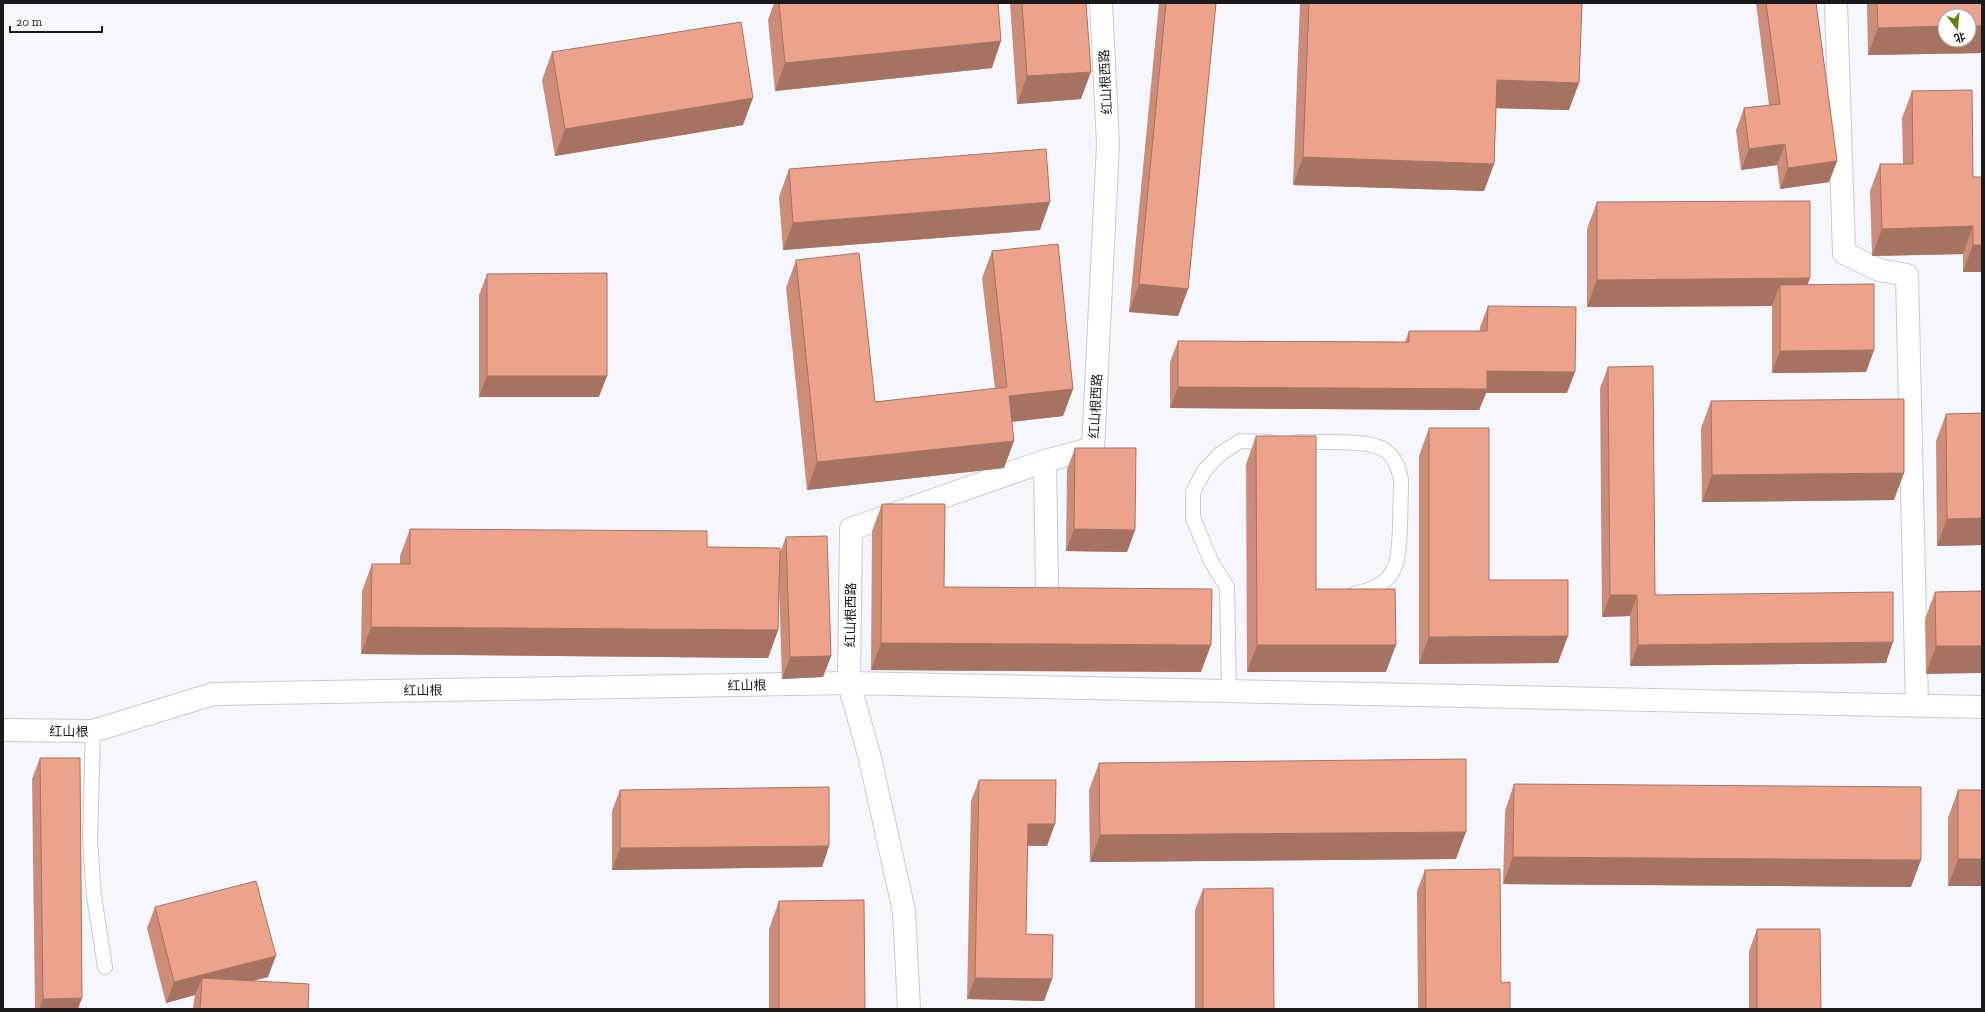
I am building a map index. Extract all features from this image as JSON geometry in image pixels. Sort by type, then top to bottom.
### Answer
[{"type":"street","name":"红山根西路","points":[[849,683],[851,529],[1044,461],[1093,448],[1108,144],[1101,3]]},
{"type":"street","points":[[1836,3],[1844,253],[1879,270],[1906,275],[1917,706]]},
{"type":"street","points":[[1044,461],[1047,588]]},
{"type":"street","points":[[849,683],[870,758],[904,911],[909,1009]]},
{"type":"street","name":"红山根","points":[[3,730],[93,731],[213,694],[849,683],[1982,707]]},
{"type":"lane","points":[[1229,691],[1227,588],[1211,561],[1193,518],[1193,492],[1204,471],[1220,454],[1240,441],[1372,444],[1383,449],[1392,457],[1399,468],[1401,480],[1399,558],[1392,572],[1382,583],[1369,591],[1354,594]]},
{"type":"lane","points":[[93,731],[90,842],[94,896],[105,967]]},
{"type":"building","points":[[779,3],[998,3],[1001,41],[785,63]]},
{"type":"building","points":[[1022,3],[1086,3],[1091,72],[1027,76]]},
{"type":"building","points":[[1166,3],[1216,3],[1188,289],[1139,284]]},
{"type":"building","points":[[1309,3],[1582,3],[1579,83],[1497,80],[1494,164],[1303,157]]},
{"type":"building","points":[[1766,3],[1816,3],[1837,161],[1788,168],[1785,144],[1749,149],[1744,108],[1780,104]]},
{"type":"building","points":[[1877,3],[1982,3],[1982,26],[1977,26],[1977,8],[1937,8],[1937,26],[1878,28]]},
{"type":"building","points":[[741,22],[753,98],[565,129],[552,52]]},
{"type":"building","points":[[1972,90],[1973,177],[1982,177],[1982,245],[1973,245],[1973,226],[1882,229],[1880,164],[1913,164],[1912,91]]},
{"type":"building","points":[[1046,149],[1050,202],[793,223],[789,169]]},
{"type":"building","points":[[1810,201],[1810,278],[1597,280],[1597,202]]},
{"type":"building","points":[[1058,244],[1073,389],[1009,396],[1014,441],[817,462],[796,260],[859,253],[875,402],[1007,387],[992,251]]},
{"type":"building","points":[[607,273],[607,376],[487,376],[487,274]]},
{"type":"building","points":[[1874,284],[1874,350],[1780,351],[1780,285]]},
{"type":"building","points":[[1488,306],[1576,307],[1575,372],[1487,371],[1487,389],[1178,387],[1178,341],[1409,342],[1409,331],[1487,331]]},
{"type":"building","points":[[1653,366],[1655,595],[1893,592],[1893,642],[1638,645],[1637,595],[1610,595],[1608,367]]},
{"type":"building","points":[[1904,399],[1904,473],[1712,475],[1711,401]]},
{"type":"building","points":[[1982,413],[1982,518],[1947,519],[1946,414]]},
{"type":"building","points":[[1429,428],[1489,428],[1489,580],[1568,580],[1568,636],[1429,637]]},
{"type":"building","points":[[1256,436],[1316,436],[1316,589],[1395,589],[1396,645],[1257,645]]},
{"type":"building","points":[[1075,448],[1136,448],[1135,530],[1074,529]]},
{"type":"building","points":[[882,504],[945,504],[944,587],[1212,589],[1211,645],[881,643]]},
{"type":"building","points":[[410,529],[707,531],[707,547],[780,548],[778,630],[371,627],[372,564],[410,564]]},
{"type":"building","points":[[827,536],[831,656],[790,657],[786,537]]},
{"type":"building","points":[[1982,591],[1982,646],[1936,646],[1935,592]]},
{"type":"building","points":[[40,758],[80,758],[82,998],[43,999]]},
{"type":"building","points":[[1466,759],[1466,832],[1100,835],[1099,763]]},
{"type":"building","points":[[979,780],[1056,780],[1055,824],[1028,824],[1026,934],[1053,935],[1052,979],[975,978]]},
{"type":"building","points":[[1514,784],[1921,787],[1921,860],[1513,857]]},
{"type":"building","points":[[829,787],[829,846],[620,848],[620,790]]},
{"type":"building","points":[[1958,790],[1982,790],[1982,859],[1958,859]]},
{"type":"building","points":[[1500,869],[1501,983],[1510,982],[1510,1009],[1426,1009],[1425,870]]},
{"type":"building","points":[[256,881],[276,956],[174,982],[155,907]]},
{"type":"building","points":[[1273,888],[1274,1009],[1203,1009],[1203,889]]},
{"type":"building","points":[[864,900],[865,1009],[779,1009],[779,901]]},
{"type":"building","points":[[1757,929],[1820,929],[1821,1009],[1757,1009]]},
{"type":"building","points":[[202,978],[309,984],[308,1009],[200,1009]]}]
